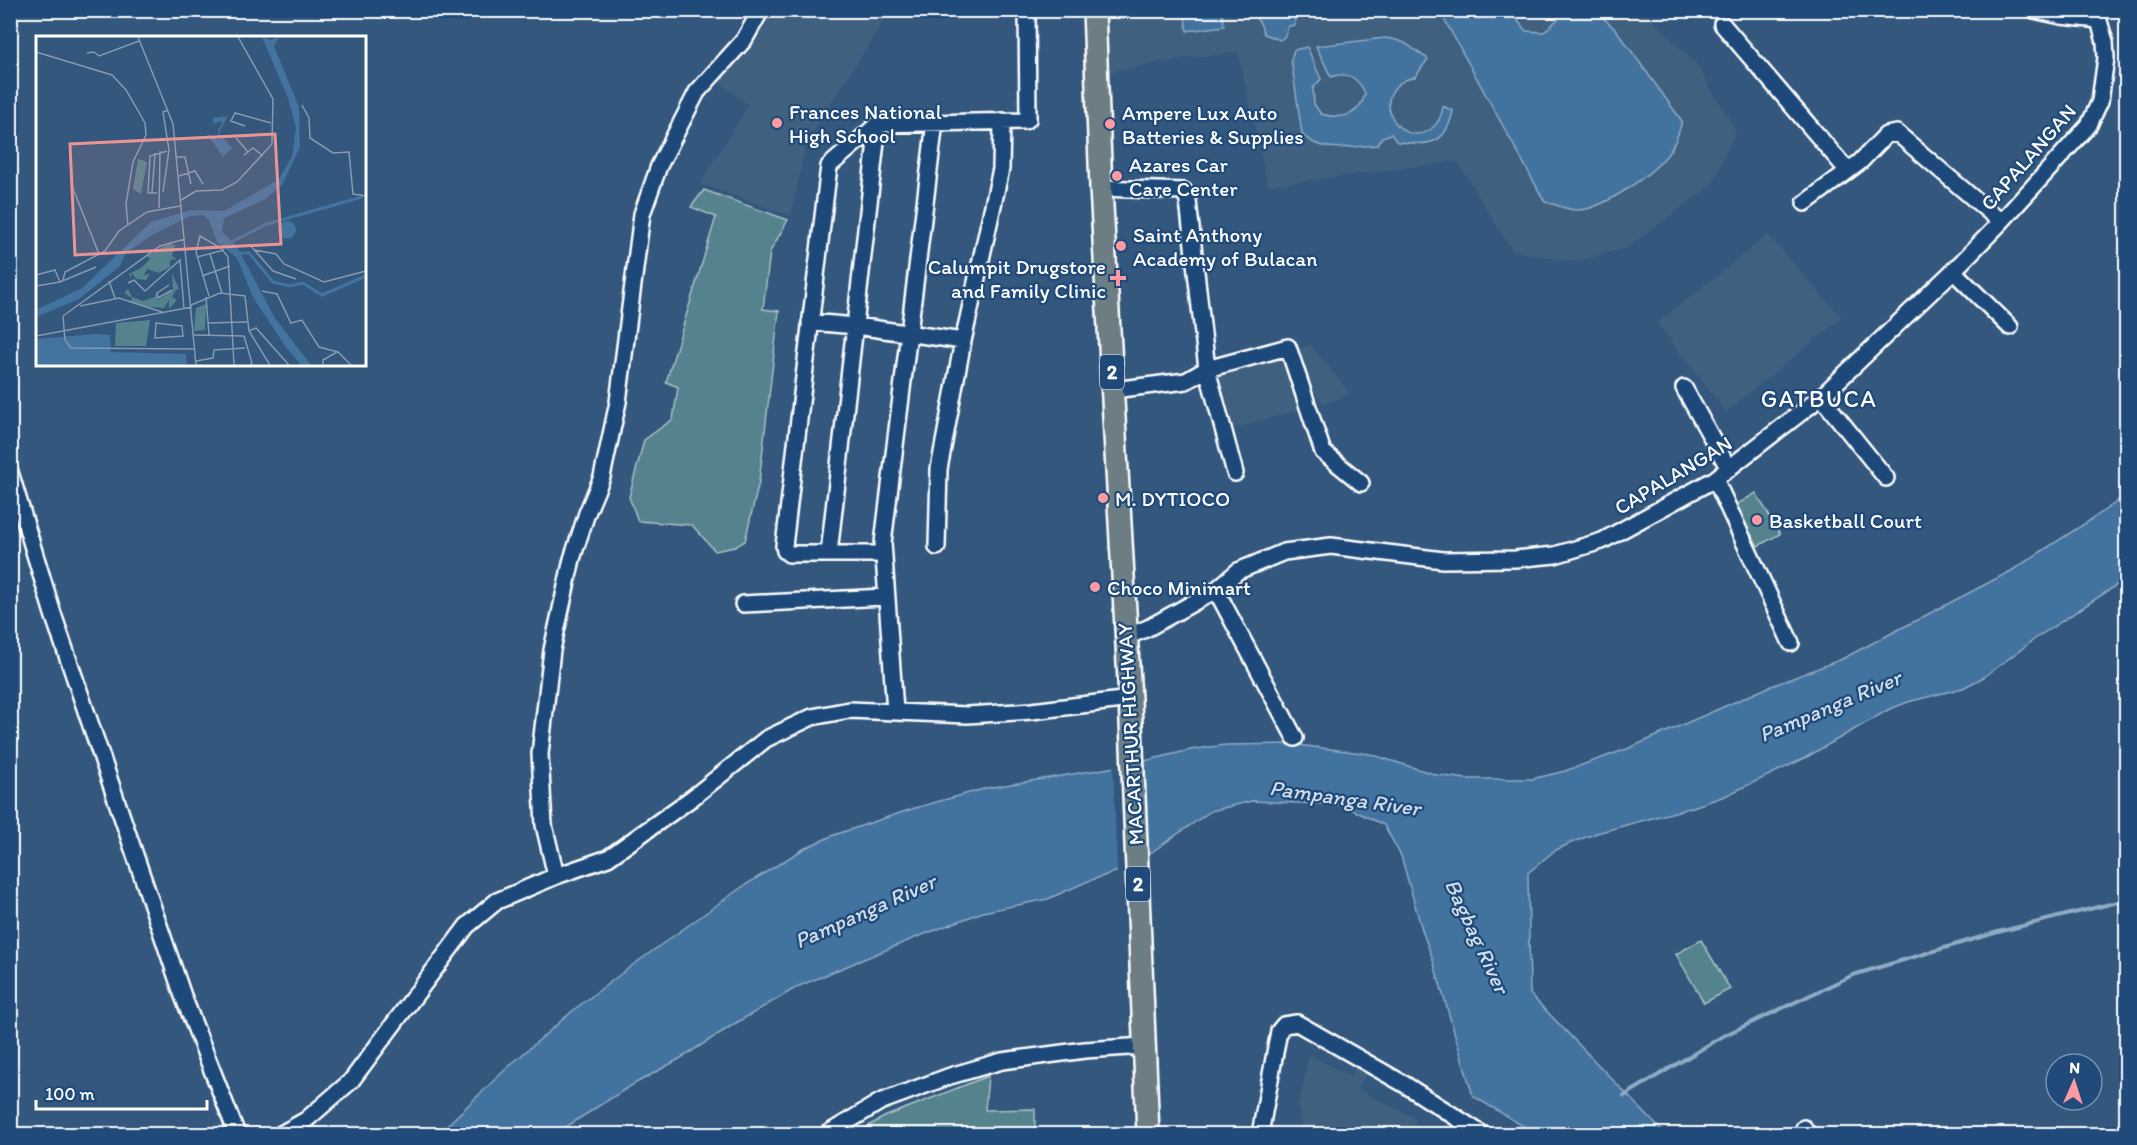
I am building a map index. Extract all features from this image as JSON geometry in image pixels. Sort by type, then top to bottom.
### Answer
[{"type":"highway","name":"MACARTHUR HIGHWAY","points":[[1094,10],[1101,188],[1132,734],[1148,1134]]},
{"type":"street","points":[[556,876],[544,825],[540,754],[552,650],[572,559],[586,513],[602,477],[618,402],[642,214],[659,166],[696,92],[744,40],[760,10]]},
{"type":"street","points":[[883,554],[789,554],[785,551],[784,546],[829,166],[878,124],[1024,121],[1028,119],[1027,10]]},
{"type":"street","points":[[2034,10],[2061,16],[2097,15]]},
{"type":"street","name":"CAPALANGAN","points":[[1125,637],[1148,628],[1216,590],[1238,572],[1284,552],[1330,546],[1443,560],[1515,559],[1554,555],[1602,541],[1715,479],[1821,397],[1953,271],[2089,125],[2100,101],[2106,58],[2105,42],[2097,15]]},
{"type":"street","points":[[1722,24],[1848,171]]},
{"type":"street","points":[[937,547],[939,469],[963,341],[1001,169],[1002,121]]},
{"type":"street","points":[[895,711],[883,554],[935,122]]},
{"type":"street","points":[[829,553],[878,124]]},
{"type":"street","points":[[1804,203],[1848,171],[1886,135],[1897,133],[2001,222]]},
{"type":"street","points":[[1101,188],[1185,191],[1207,369],[1235,472]]},
{"type":"street","points":[[1953,271],[2010,327]]},
{"type":"street","points":[[810,322],[963,341]]},
{"type":"street","points":[[1113,390],[1186,381],[1207,369],[1288,347],[1323,452],[1361,483]]},
{"type":"street","points":[[1684,388],[1729,469]]},
{"type":"street","points":[[1821,397],[1886,478]]},
{"type":"street","points":[[10,472],[53,614],[179,985],[237,1134]]},
{"type":"street","points":[[1715,479],[1791,643]]},
{"type":"street","points":[[1216,590],[1295,738]]},
{"type":"street","points":[[744,604],[885,597]]},
{"type":"street","points":[[280,1134],[306,1120],[351,1081],[467,926],[497,901],[556,876],[608,858],[692,798],[766,739],[812,717],[849,710],[967,716],[1006,714],[1130,699]]},
{"type":"street","points":[[1260,1134],[1279,1030],[1284,1025],[1297,1023],[1404,1084],[1482,1134]]},
{"type":"street","points":[[827,1134],[880,1102],[950,1076],[1002,1061],[1144,1040]]},
{"type":"shaded area","name":"Frances National High School","points":[[773,11],[890,11],[806,142],[791,216],[700,184],[748,105],[719,82]]},
{"type":"shaded area","points":[[1101,11],[1644,11],[1697,65],[1736,131],[1712,185],[1626,248],[1576,262],[1512,251],[1457,161],[1268,186],[1238,53],[1191,57],[1103,73]]},
{"type":"shaded area","points":[[1768,235],[1842,318],[1726,412],[1657,323]]},
{"type":"shaded area","points":[[1310,344],[1350,393],[1325,404],[1315,394],[1309,399],[1294,350]]},
{"type":"shaded area","points":[[1286,350],[1304,408],[1233,429],[1218,366]]},
{"type":"shaded area","points":[[1309,1054],[1350,1077],[1357,1065],[1368,1071],[1357,1089],[1415,1118],[1417,1134],[1301,1134],[1299,1104]]},
{"type":"green space","points":[[704,190],[788,220],[770,252],[763,309],[779,311],[759,482],[745,541],[735,547],[715,551],[692,525],[638,521],[629,497],[644,440],[673,419],[678,387],[666,382],[716,217],[691,207]]},
{"type":"green space","name":"Basketball Court","points":[[1756,493],[1780,534],[1758,546],[1734,506]]},
{"type":"green space","points":[[1701,940],[1730,989],[1704,1003],[1676,954]]},
{"type":"green space","points":[[988,1076],[985,1110],[1035,1109],[1035,1134],[855,1134],[884,1117]]},
{"type":"water","points":[[1184,11],[1222,11],[1224,26],[1187,31]]},
{"type":"water","points":[[1250,11],[1295,11],[1295,25],[1289,26],[1280,40],[1264,34],[1260,23]]},
{"type":"water","points":[[1441,11],[1510,11],[1526,31],[1544,32],[1558,19],[1557,11],[1596,11],[1617,31],[1682,121],[1672,147],[1650,172],[1625,190],[1599,204],[1577,210],[1545,202]]},
{"type":"water","points":[[1385,38],[1404,43],[1428,59],[1415,77],[1400,83],[1391,93],[1389,104],[1398,126],[1407,132],[1419,134],[1431,129],[1441,116],[1443,106],[1453,111],[1445,131],[1434,141],[1427,143],[1397,142],[1391,134],[1382,137],[1378,145],[1338,148],[1318,145],[1310,141],[1302,134],[1291,59],[1294,50],[1307,47],[1321,79],[1313,88],[1314,104],[1321,114],[1343,116],[1359,107],[1365,93],[1352,77],[1337,75],[1331,77],[1316,46]]},
{"type":"water","points":[[2126,492],[2126,579],[2039,636],[1984,677],[1963,688],[1908,702],[1888,710],[1805,758],[1725,796],[1597,833],[1571,843],[1554,851],[1528,873],[1530,994],[1665,1134],[1536,1134],[1473,1096],[1401,856],[1384,825],[1342,805],[1252,801],[1211,811],[1130,867],[1086,882],[1048,899],[983,912],[799,986],[627,1088],[555,1134],[438,1134],[508,1067],[576,1008],[630,967],[742,887],[805,848],[834,835],[915,808],[987,788],[1128,765],[1190,750],[1225,745],[1290,744],[1370,754],[1437,775],[1466,779],[1532,779],[1565,771],[1627,749],[1769,687],[1842,659],[2011,571],[2092,519]]},
{"type":"pier","points":[[1127,762],[1132,869],[1117,874],[1113,764]]},
{"type":"waterway","points":[[1624,1096],[1723,1036],[1853,975],[1998,932],[2126,900]]},
{"type":"place","name":"Frances National High School","points":[[777,123]]},
{"type":"place","name":"Ampere Lux Auto Batteries & Supplies","points":[[1110,124]]},
{"type":"place","name":"Azares Car Care Center","points":[[1117,176]]},
{"type":"place","name":"Saint Anthony Academy of Bulacan","points":[[1121,246]]},
{"type":"place","name":"Calumpit Drugstore and Family Clinic","points":[[1118,278]]},
{"type":"place","name":"M. DYTIOCO","points":[[1103,498]]},
{"type":"place","name":"Basketball Court","points":[[1757,520]]},
{"type":"place","name":"Choco Minimart","points":[[1095,587]]},
{"type":"district","name":"GATBUCA","points":[[1819,398]]},
{"type":"water label","name":"Pampanga River","points":[[1830,706]]},
{"type":"water label","name":"Pampanga River","points":[[1345,798]]},
{"type":"water label","name":"Pampanga River","points":[[865,911]]},
{"type":"water label","name":"Bagbag River","points":[[1477,936]]}]
